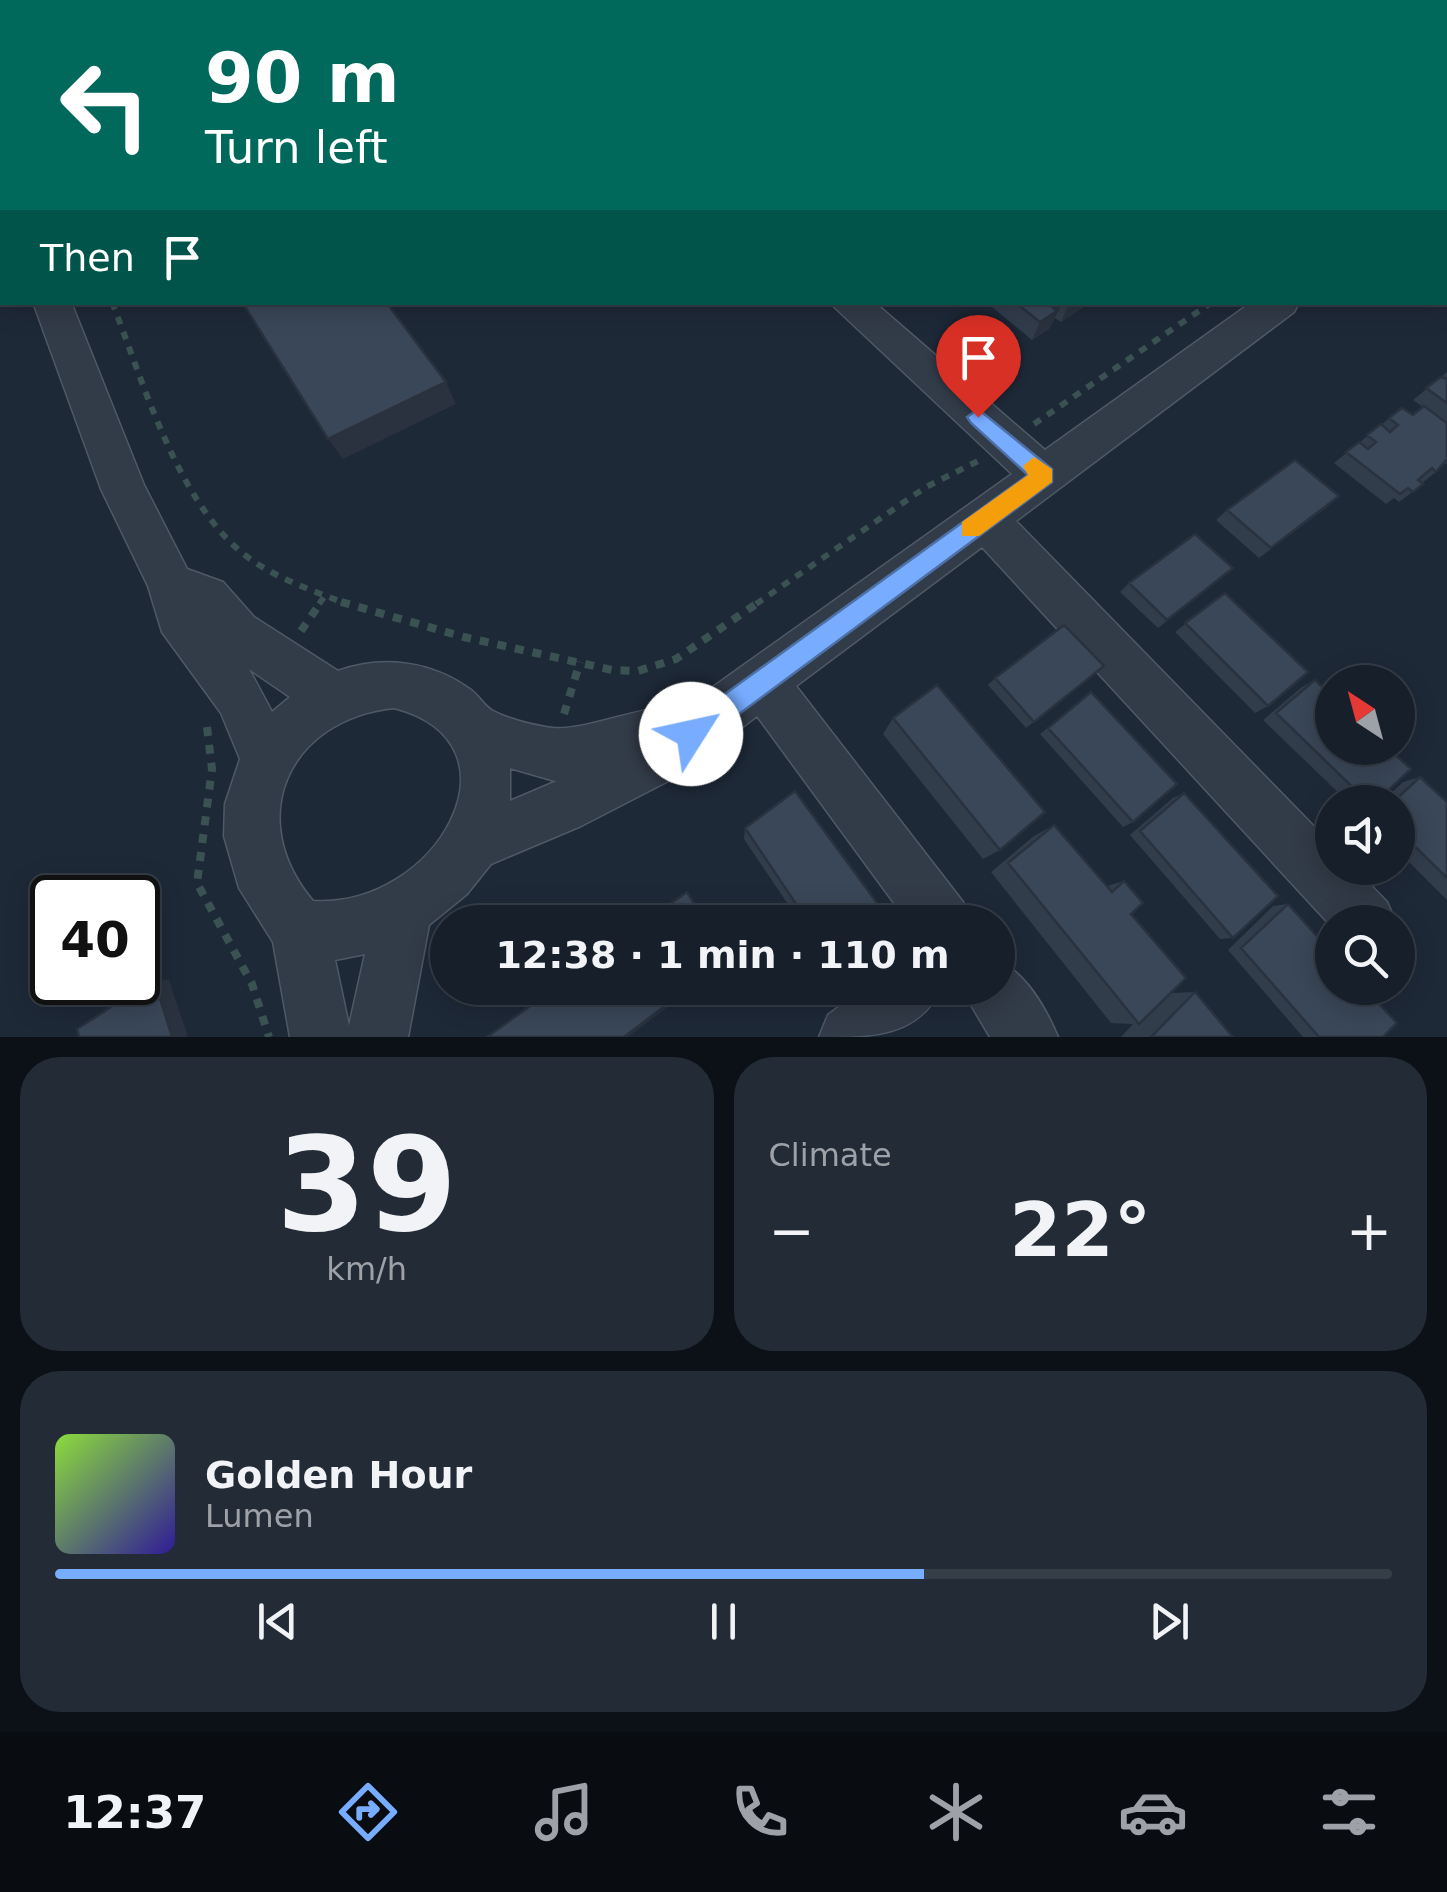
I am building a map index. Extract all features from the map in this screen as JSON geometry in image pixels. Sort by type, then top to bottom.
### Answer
[{"type":"street","points":[[53,305],[123,488],[170,584],[179,616],[239,696],[267,760]]},
{"type":"street","points":[[851,305],[1044,476]]},
{"type":"street","points":[[472,844],[562,807],[659,757],[1276,305]]},
{"type":"street","points":[[985,519],[1351,905]]},
{"type":"street","points":[[170,584],[206,597],[238,632],[334,698]]},
{"type":"street","points":[[300,928],[347,930],[404,908],[441,880],[472,844],[483,804],[485,766],[476,732],[456,706],[428,690],[394,684],[334,698],[292,728],[267,760],[251,800],[248,840],[259,877],[279,908],[300,928],[320,1037]]},
{"type":"street","points":[[476,732],[555,755],[629,743],[743,697]]},
{"type":"street","points":[[743,697],[928,905]]},
{"type":"street","points":[[377,1037],[404,908]]},
{"type":"street","points":[[850,1037],[890,1005]]},
{"type":"street","points":[[1003,1005],[1026,1037]]},
{"type":"path","points":[[113,305],[205,508],[234,546],[258,565],[340,603],[612,670],[638,672],[676,659],[926,486],[1007,443],[1208,305]]},
{"type":"building","points":[[244,305],[388,305],[446,382],[328,439]]},
{"type":"building","points":[[1019,305],[1055,305],[1052,307],[1057,311],[1040,322]]},
{"type":"building","points":[[1441,377],[1447,379],[1447,403],[1426,388]]},
{"type":"building","points":[[1424,406],[1447,423],[1447,459],[1436,472],[1432,468],[1418,480],[1423,484],[1413,492],[1408,488],[1400,494],[1346,452],[1359,442],[1368,449],[1376,442],[1367,435],[1381,424],[1390,432],[1398,425],[1389,418],[1402,408],[1413,415]]},
{"type":"building","points":[[1295,460],[1339,496],[1271,548],[1227,510]]},
{"type":"building","points":[[1195,534],[1233,568],[1167,620],[1129,583]]},
{"type":"building","points":[[1225,593],[1308,672],[1268,706],[1185,623]]},
{"type":"building","points":[[1064,625],[1104,666],[1034,722],[995,678]]},
{"type":"building","points":[[1315,680],[1315,751],[1276,713]]},
{"type":"building","points":[[937,685],[1045,812],[1000,850],[893,718]]},
{"type":"building","points":[[1091,692],[1177,784],[1133,822],[1048,728]]},
{"type":"building","points":[[1330,765],[1407,765],[1411,769],[1394,785],[1350,785]]},
{"type":"building","points":[[1420,777],[1447,802],[1447,878],[1415,847],[1415,785],[1411,785]]},
{"type":"building","points":[[795,791],[879,905],[797,905],[745,828]]},
{"type":"building","points":[[1184,793],[1278,896],[1233,938],[1140,831]]},
{"type":"building","points":[[1054,825],[1112,892],[1124,881],[1143,903],[1131,914],[1186,978],[1139,1024],[1008,863]]},
{"type":"building","points":[[687,892],[695,905],[668,905]]},
{"type":"building","points":[[1288,904],[1315,934],[1315,1005],[1380,1005],[1397,1023],[1383,1037],[1319,1037],[1241,948]]},
{"type":"building","points":[[1195,992],[1233,1037],[1151,1037]]},
{"type":"building","points":[[160,998],[172,1037],[79,1037],[77,1029],[114,1005],[160,1005]]},
{"type":"building","points":[[531,1005],[666,1005],[624,1037],[487,1037]]},
{"type":"slow traffic","points":[[971,529],[1044,476],[1034,466]]},
{"type":"route","points":[[691,734],[1044,476],[978,417]]}]
